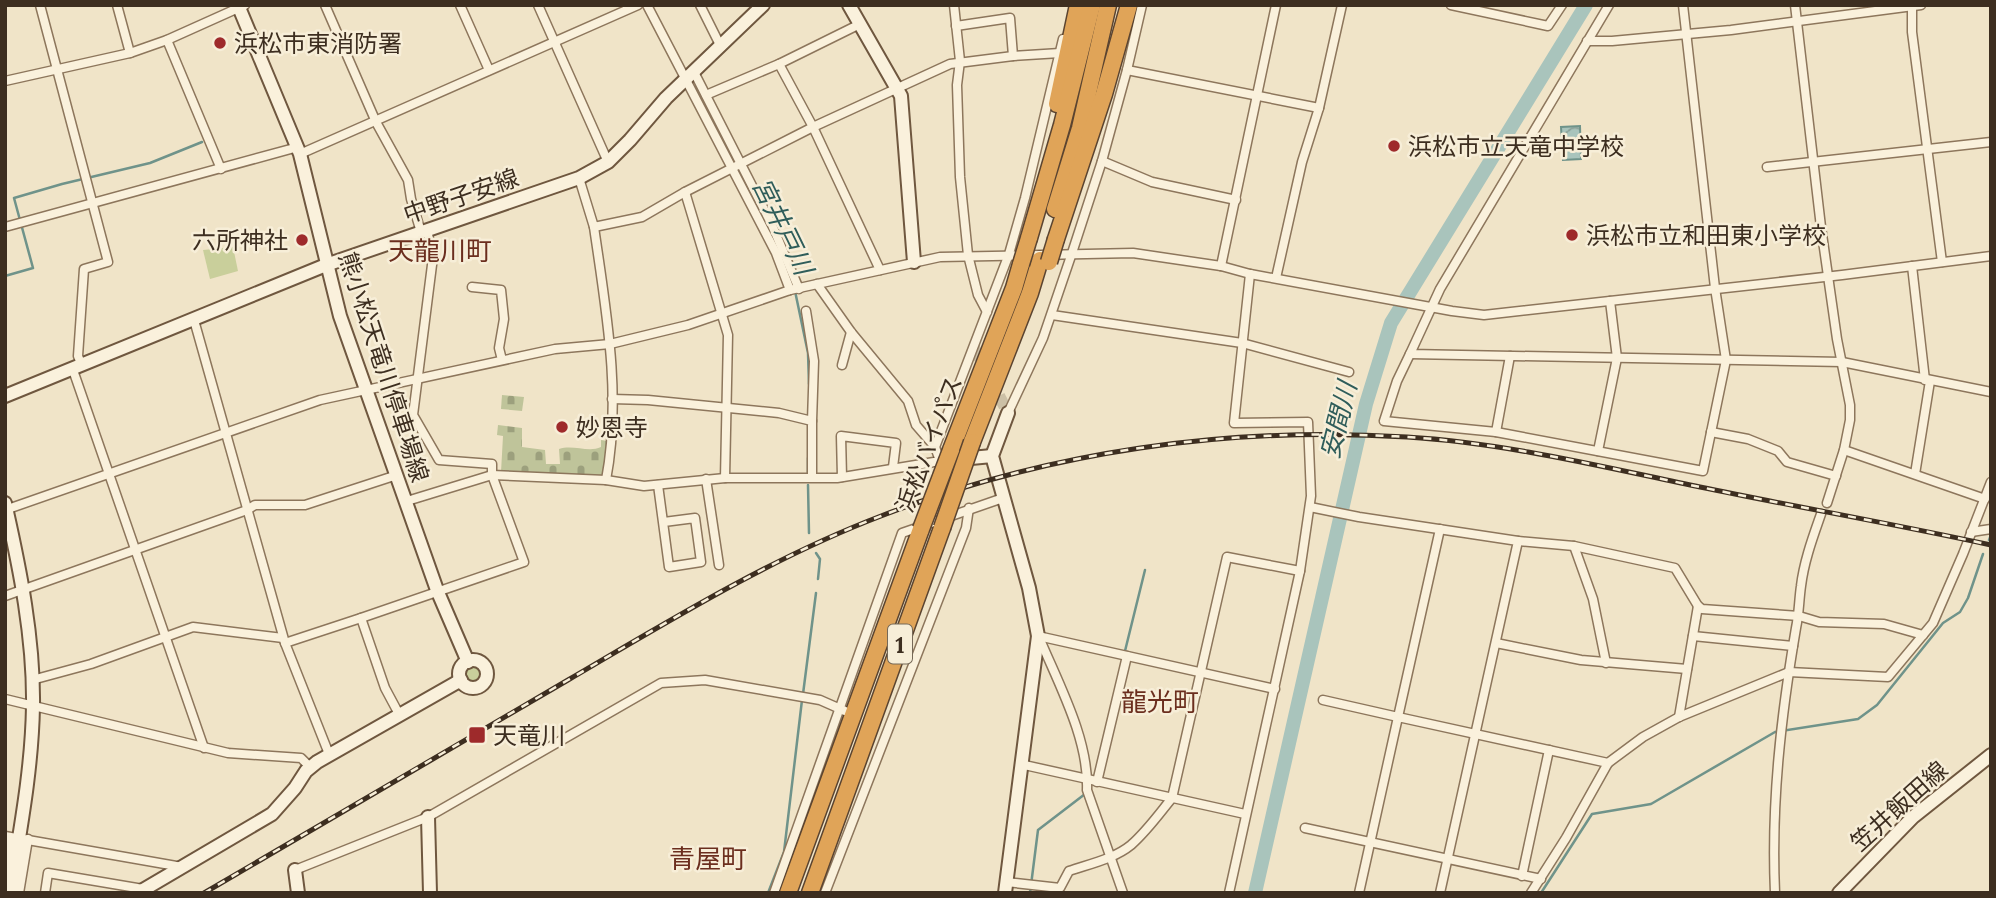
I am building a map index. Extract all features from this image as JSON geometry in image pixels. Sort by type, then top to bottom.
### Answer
[{"type":"highway","points":[[1026,238],[1078,5]]},
{"type":"highway","points":[[1022,291],[1016,260],[1026,238],[1062,125],[1092,5]]},
{"type":"highway","points":[[1022,291],[1045,261],[1127,7]]},
{"type":"highway","name":"浜松バイパス","points":[[810,893],[942,528],[1022,291]]},
{"type":"highway","name":"浜松バイパス","points":[[788,893],[921,529],[942,453],[1022,291]]},
{"type":"main road","name":"中野子安線","points":[[5,396],[326,265],[579,178],[608,162],[690,75],[763,5]]},
{"type":"main road","points":[[849,5],[901,96],[914,262]]},
{"type":"main road","name":"熊小松天竜川停車場線","points":[[241,6],[299,150],[340,316],[438,590],[468,662],[476,661],[484,665],[487,673],[485,681],[475,688],[466,686],[461,680]]},
{"type":"main road","points":[[1005,887],[1038,636],[1029,588],[992,456],[1008,413]]},
{"type":"main road","points":[[942,453],[992,456]]},
{"type":"main road","points":[[6,508],[22,590],[33,706],[30,760],[10,893]]},
{"type":"main road","points":[[142,891],[272,814],[310,767],[461,680],[460,671],[468,662]]},
{"type":"main road","name":"笠井飯田線","points":[[1839,893],[1913,817],[1991,755]]},
{"type":"main road","points":[[428,817],[430,893]]},
{"type":"main road","points":[[295,870],[298,893]]},
{"type":"street","points":[[40,5],[108,262],[84,269],[78,368],[134,550],[204,748]]},
{"type":"street","points":[[117,5],[130,53]]},
{"type":"street","points":[[32,680],[91,664],[193,627],[284,641],[361,618],[524,562],[492,475],[492,464],[439,460],[413,415],[433,257],[411,198],[408,180],[376,122],[325,5]]},
{"type":"street","points":[[460,5],[489,70]]},
{"type":"street","points":[[538,5],[608,162]]},
{"type":"street","points":[[5,227],[299,150],[376,122],[638,5]]},
{"type":"street","points":[[647,5],[690,75],[737,167]]},
{"type":"street","points":[[700,5],[721,47]]},
{"type":"street","points":[[954,5],[960,61],[957,85],[960,177],[968,255],[978,295],[988,312]]},
{"type":"street","points":[[942,453],[988,312],[1016,260],[1028,186],[1070,5]]},
{"type":"street","points":[[1221,266],[1276,5]]},
{"type":"street","points":[[1276,278],[1342,5]]},
{"type":"street","points":[[1451,5],[1494,10],[1548,26],[1562,5]]},
{"type":"street","points":[[1609,5],[1429,307],[1397,381],[1384,421],[1496,432],[1703,471],[1726,360],[1715,288],[1683,5]]},
{"type":"street","points":[[1795,5],[1813,161],[1850,405],[1844,450],[1828,503]]},
{"type":"street","points":[[5,81],[130,53],[167,40],[241,6]]},
{"type":"street","points":[[1587,41],[1731,30],[1915,6],[1912,32],[1942,262]]},
{"type":"street","points":[[1008,413],[1052,315],[1102,161],[1131,55],[1127,7]]},
{"type":"street","points":[[1127,7],[1131,55]]},
{"type":"street","points":[[956,26],[1010,18],[1013,56]]},
{"type":"street","points":[[706,95],[779,64],[860,24]]},
{"type":"street","points":[[167,40],[221,169]]},
{"type":"street","points":[[594,227],[642,217],[813,127],[898,90],[940,68],[960,61],[1060,53]]},
{"type":"street","points":[[779,64],[813,127],[880,270]]},
{"type":"street","points":[[1127,70],[1319,108]]},
{"type":"street","points":[[690,75],[706,95],[795,290]]},
{"type":"street","points":[[1767,167],[1991,142]]},
{"type":"street","points":[[1102,161],[1152,182],[1236,200]]},
{"type":"street","points":[[579,178],[594,227],[610,344],[612,449],[606,480]]},
{"type":"street","points":[[685,192],[722,312],[729,348],[725,478]]},
{"type":"street","points":[[6,508],[320,400],[555,349],[610,344],[688,324],[795,290],[940,257],[968,255],[1016,260],[1072,253],[1133,253],[1221,266],[1250,274],[1484,315],[1829,277],[1991,256]]},
{"type":"street","points":[[1912,266],[1928,380],[1915,474]]},
{"type":"street","points":[[1230,893],[1300,570],[1310,507],[1308,422],[1234,423],[1250,274]]},
{"type":"street","points":[[817,285],[908,401],[916,425],[942,453]]},
{"type":"street","points":[[472,287],[501,290],[504,319],[499,348],[502,360]]},
{"type":"street","points":[[1598,451],[1617,358],[1610,301]]},
{"type":"street","points":[[806,311],[814,361],[810,421],[812,477]]},
{"type":"street","points":[[1052,315],[1242,343],[1349,372]]},
{"type":"street","points":[[194,320],[284,641],[329,754]]},
{"type":"street","points":[[842,365],[851,331]]},
{"type":"street","points":[[1410,354],[1842,362],[1991,393]]},
{"type":"street","points":[[1496,432],[1510,356]]},
{"type":"street","points":[[612,399],[779,413],[810,421]]},
{"type":"street","points":[[1711,432],[1748,439],[1778,451],[1787,462],[1836,476]]},
{"type":"street","points":[[842,477],[841,436],[896,443],[893,467]]},
{"type":"street","points":[[1844,450],[1984,499]]},
{"type":"street","points":[[407,501],[492,475],[606,480],[644,486],[725,478],[842,477],[893,467],[942,453]]},
{"type":"street","points":[[5,596],[256,505],[304,505],[397,475]]},
{"type":"street","points":[[706,479],[719,565]]},
{"type":"street","points":[[1531,893],[1608,763],[1643,737],[1679,717],[1788,672],[1888,677],[1933,622],[1991,482]]},
{"type":"street","points":[[658,485],[669,567],[701,562],[695,518],[664,522]]},
{"type":"street","points":[[774,893],[842,710],[902,533],[1003,498]]},
{"type":"street","points":[[1310,507],[1518,541],[1574,546],[1675,568],[1702,609],[1798,615],[1819,622],[1884,624],[1923,635]]},
{"type":"street","points":[[825,893],[966,528],[969,508]]},
{"type":"street","points":[[1775,893],[1774,855],[1781,726],[1801,586],[1809,547],[1821,514]]},
{"type":"street","points":[[1359,893],[1440,529]]},
{"type":"street","points":[[1971,532],[1991,529]]},
{"type":"street","points":[[1440,893],[1518,541]]},
{"type":"street","points":[[1574,546],[1593,599],[1606,663]]},
{"type":"street","points":[[1005,887],[1031,885],[1060,888],[1069,871],[1109,858],[1129,847],[1147,829],[1172,798],[1227,557],[1300,570]]},
{"type":"street","points":[[1679,717],[1698,606]]},
{"type":"street","points":[[361,618],[386,688],[400,716]]},
{"type":"street","points":[[1038,636],[1275,689]]},
{"type":"street","points":[[1038,636],[1069,708],[1092,781]]},
{"type":"street","points":[[1693,636],[1793,646]]},
{"type":"street","points":[[1496,643],[1606,663],[1686,669]]},
{"type":"street","points":[[1122,893],[1087,790],[1092,781],[1124,656]]},
{"type":"street","points":[[295,870],[428,817],[661,683],[705,680],[802,697],[834,705],[842,710]]},
{"type":"street","points":[[5,699],[228,753],[301,758],[310,767]]},
{"type":"street","points":[[1323,700],[1608,763]]},
{"type":"street","points":[[878,722],[889,726]]},
{"type":"street","points":[[1522,876],[1549,750]]},
{"type":"street","points":[[1020,764],[1245,814]]},
{"type":"street","points":[[1305,828],[1541,880]]},
{"type":"street","points":[[16,839],[185,867]]},
{"type":"street","points":[[5,872],[16,839]]},
{"type":"street","points":[[16,839],[19,893]]},
{"type":"street","points":[[45,893],[48,873],[142,891]]},
{"type":"green space","points":[[233,247],[238,271],[210,279],[203,250]]},
{"type":"green space","points":[[502,395],[524,397],[522,411],[501,409]]},
{"type":"green space","points":[[498,425],[522,428],[522,447],[545,450],[546,464],[560,464],[559,449],[596,449],[601,447],[601,440],[607,441],[604,472],[599,477],[501,472],[503,436],[497,435]]},
{"type":"green space","points":[[473,667],[479,669],[479,681],[473,683],[467,681],[465,675],[467,669]]},
{"type":"water","points":[[1580,126],[1581,159],[1563,160],[1561,127]]},
{"type":"waterway","name":"安間川","points":[[1255,893],[1366,404],[1391,323],[1586,5]]},
{"type":"waterway","name":"宮井戸川","points":[[696,87],[777,246]]},
{"type":"waterway","points":[[5,276],[33,268],[14,198],[150,163],[202,142]]},
{"type":"waterway","name":"宮井戸川","points":[[795,291],[808,353],[809,384]]},
{"type":"waterway","name":"宮井戸川","points":[[808,458],[808,473]]},
{"type":"waterway","name":"宮井戸川","points":[[808,485],[809,533]]},
{"type":"waterway","points":[[1989,540],[1991,535]]},
{"type":"waterway","name":"宮井戸川","points":[[816,553],[820,559],[818,579]]},
{"type":"waterway","points":[[1541,893],[1592,814],[1651,804],[1775,732],[1858,719],[1877,705],[1943,623],[1960,612],[1968,598],[1983,554]]},
{"type":"waterway","points":[[1124,655],[1145,570]]},
{"type":"waterway","name":"宮井戸川","points":[[803,694],[816,593]]},
{"type":"waterway","name":"宮井戸川","points":[[768,893],[784,852],[802,700]]},
{"type":"waterway","points":[[1030,893],[1038,830],[1085,794]]},
{"type":"tunnel","points":[[974,348],[1008,413]]},
{"type":"railway","points":[[204,893],[682,613],[800,551],[881,516],[945,493],[1074,460],[1140,448],[1273,436],[1340,435],[1444,440],[1554,457],[1991,545]]},
{"type":"place","name":"浜松市東消防署","points":[[220,43]]},
{"type":"place","name":"浜松市立天竜中学校","points":[[1394,146]]},
{"type":"place","name":"浜松市立和田東小学校","points":[[1572,235]]},
{"type":"place","name":"六所神社","points":[[302,240]]},
{"type":"place","name":"妙恩寺","points":[[562,427]]},
{"type":"place","name":"天竜川","points":[[477,735]]},
{"type":"district","name":"天龍川町","points":[[440,250]]},
{"type":"district","name":"龍光町","points":[[1160,701]]},
{"type":"district","name":"青屋町","points":[[708,858]]}]
